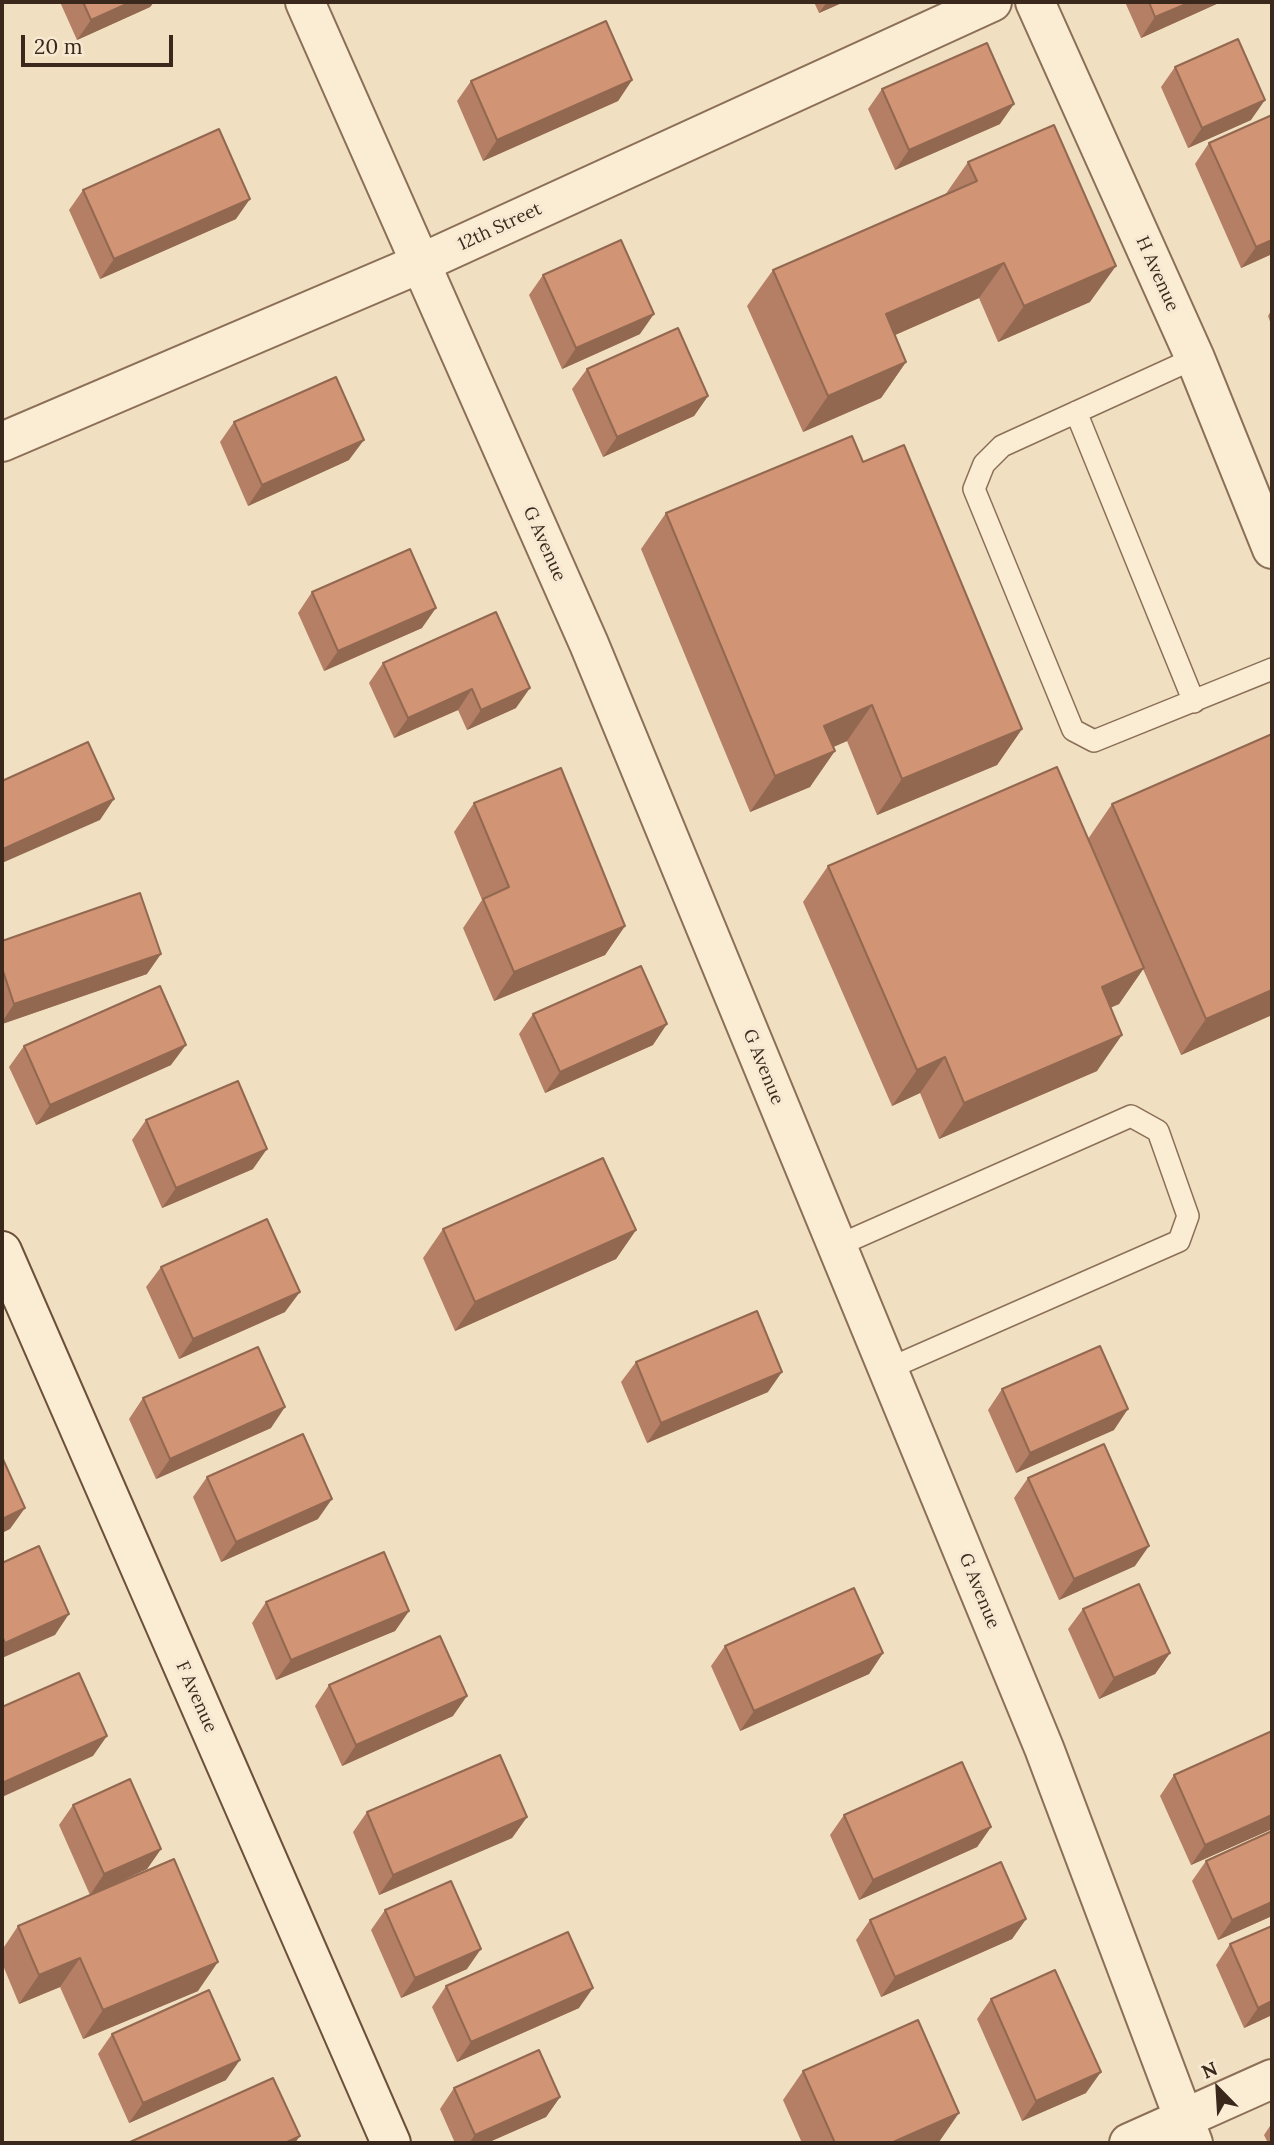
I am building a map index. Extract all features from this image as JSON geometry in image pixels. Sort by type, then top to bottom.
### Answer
[{"type":"street","name":"G Avenue","points":[[305,2],[589,644],[1044,1748],[1188,2131]]},
{"type":"street","name":"12th Street","points":[[2,442],[419,264],[992,2]]},
{"type":"street","name":"H Avenue","points":[[1035,2],[1195,358],[1272,548]]},
{"type":"street","name":"F Avenue","points":[[2,1251],[391,2143]]},
{"type":"street","points":[[1129,2143],[1188,2131],[1272,2079]]},
{"type":"lane","points":[[1195,358],[1002,446],[984,464],[974,489],[1073,730],[1094,741],[1272,668]]},
{"type":"lane","points":[[1076,412],[1194,702]]},
{"type":"lane","points":[[837,1246],[1130,1116],[1158,1130],[1188,1216],[1179,1241],[888,1369]]},
{"type":"building","points":[[83,2],[131,2],[91,20]]},
{"type":"building","points":[[1149,2],[1191,2],[1155,17]]},
{"type":"building","points":[[606,21],[632,80],[497,140],[471,81]]},
{"type":"building","points":[[1238,39],[1265,100],[1202,128],[1175,67]]},
{"type":"building","points":[[987,43],[1014,104],[909,150],[882,89]]},
{"type":"building","points":[[1272,115],[1272,240],[1256,247],[1209,143]]},
{"type":"building","points":[[1054,125],[1116,266],[1024,306],[1004,263],[886,314],[906,362],[828,396],[773,270],[977,181],[968,162]]},
{"type":"building","points":[[219,129],[250,199],[114,259],[83,190]]},
{"type":"building","points":[[621,240],[654,314],[576,348],[543,275]]},
{"type":"building","points":[[678,328],[708,396],[617,437],[587,369]]},
{"type":"building","points":[[336,377],[364,440],[262,485],[234,422]]},
{"type":"building","points":[[852,436],[863,462],[904,445],[1022,729],[902,779],[872,705],[824,726],[835,751],[775,776],[666,513]]},
{"type":"building","points":[[410,549],[436,608],[338,651],[312,592]]},
{"type":"building","points":[[496,612],[530,688],[481,710],[472,689],[408,718],[383,663]]},
{"type":"building","points":[[1272,734],[1272,990],[1206,1019],[1112,804]]},
{"type":"building","points":[[88,742],[114,799],[3,849],[2,781]]},
{"type":"building","points":[[1057,767],[1144,968],[1102,987],[1122,1035],[964,1103],[945,1057],[917,1070],[828,866]]},
{"type":"building","points":[[561,768],[625,926],[514,972],[483,899],[509,887],[474,803]]},
{"type":"building","points":[[140,893],[161,954],[14,1004],[2,968],[2,941]]},
{"type":"building","points":[[641,966],[667,1024],[560,1072],[533,1014]]},
{"type":"building","points":[[160,986],[186,1045],[50,1105],[24,1046]]},
{"type":"building","points":[[238,1081],[267,1149],[176,1188],[146,1120]]},
{"type":"building","points":[[603,1158],[636,1230],[475,1302],[443,1229]]},
{"type":"building","points":[[267,1219],[300,1292],[193,1339],[161,1267]]},
{"type":"building","points":[[757,1311],[782,1372],[661,1423],[636,1362]]},
{"type":"building","points":[[1100,1346],[1128,1409],[1030,1453],[1002,1389]]},
{"type":"building","points":[[258,1347],[285,1407],[170,1459],[143,1398]]},
{"type":"building","points":[[303,1434],[332,1499],[236,1542],[207,1477]]},
{"type":"building","points":[[1104,1444],[1149,1546],[1074,1579],[1028,1478]]},
{"type":"building","points":[[2,1457],[25,1508],[2,1519]]},
{"type":"building","points":[[39,1546],[69,1614],[5,1643],[2,1636],[2,1563]]},
{"type":"building","points":[[384,1552],[409,1611],[291,1660],[266,1602]]},
{"type":"building","points":[[1139,1584],[1170,1653],[1114,1678],[1083,1609]]},
{"type":"building","points":[[854,1588],[883,1653],[754,1711],[725,1646]]},
{"type":"building","points":[[440,1636],[467,1696],[356,1745],[329,1685]]},
{"type":"building","points":[[79,1673],[107,1736],[2,1783],[2,1707]]},
{"type":"building","points":[[1272,1731],[1272,1815],[1205,1845],[1174,1775]]},
{"type":"building","points":[[500,1755],[527,1817],[393,1875],[367,1812]]},
{"type":"building","points":[[962,1762],[991,1827],[873,1880],[844,1815]]},
{"type":"building","points":[[130,1779],[161,1849],[104,1874],[73,1805]]},
{"type":"building","points":[[1272,1831],[1272,1902],[1232,1920],[1206,1861]]},
{"type":"building","points":[[174,1859],[218,1962],[103,2010],[80,1958],[39,1975],[18,1926]]},
{"type":"building","points":[[1001,1862],[1026,1919],[895,1977],[870,1920]]},
{"type":"building","points":[[451,1881],[481,1949],[415,1978],[385,1910]]},
{"type":"building","points":[[1272,1926],[1272,2001],[1258,2008],[1230,1944]]},
{"type":"building","points":[[568,1932],[593,1988],[471,2042],[446,1986]]},
{"type":"building","points":[[1055,1970],[1101,2072],[1036,2101],[991,1999]]},
{"type":"building","points":[[209,1990],[240,2060],[143,2103],[112,2034]]},
{"type":"building","points":[[918,2020],[959,2113],[891,2143],[835,2143],[803,2071]]},
{"type":"building","points":[[539,2050],[560,2097],[475,2135],[454,2088]]},
{"type":"building","points":[[273,2078],[300,2136],[285,2143],[130,2143],[130,2142]]}]
